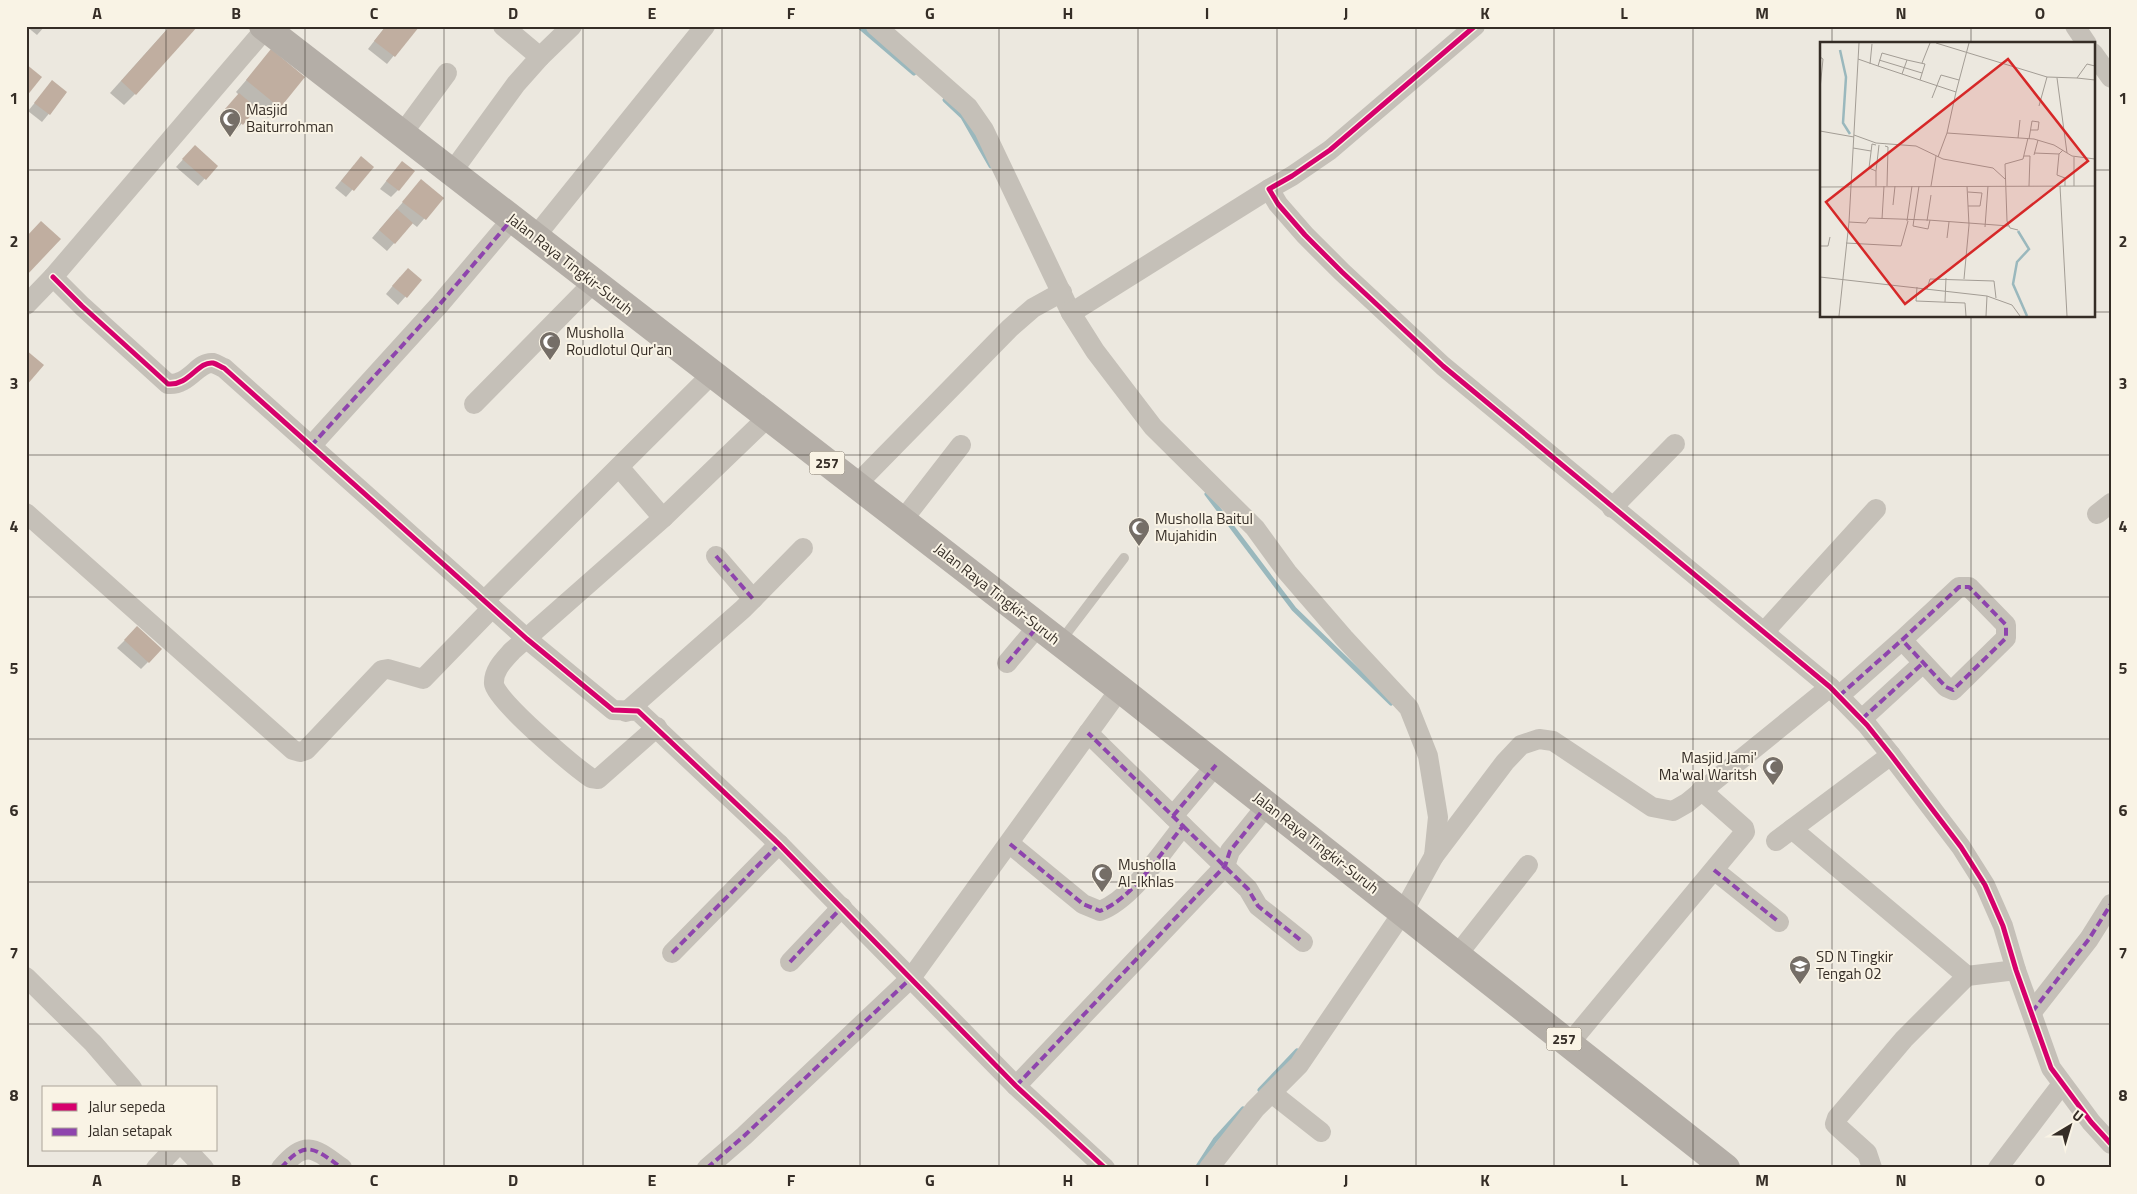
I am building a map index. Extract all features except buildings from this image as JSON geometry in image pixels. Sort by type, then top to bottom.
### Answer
[{"type":"main road","name":"Jalan Raya Tingkir-Suruh","points":[[264,27],[1060,642],[1458,954],[1726,1168]]},
{"type":"street","points":[[503,26],[540,57]]},
{"type":"street","points":[[452,172],[516,84],[572,26]]},
{"type":"street","points":[[535,236],[706,26]]},
{"type":"street","points":[[876,26],[968,107],[984,130],[1055,295],[1071,313],[1095,352],[1154,427],[1255,528],[1287,572],[1344,638],[1409,708],[1428,756],[1438,816],[1434,856]]},
{"type":"street","points":[[1071,313],[1269,188],[1292,176],[1330,150],[1475,26]]},
{"type":"street","points":[[2075,26],[2086,42]]},
{"type":"street","points":[[26,305],[53,277],[264,27]]},
{"type":"street","points":[[2094,54],[2111,78]]},
{"type":"street","points":[[402,134],[447,73]]},
{"type":"street","points":[[1269,188],[1278,204],[1305,235],[1443,366],[1612,508],[1764,632],[1835,692],[1862,720],[1961,847],[1985,885],[2003,926],[2046,1056],[2062,1084],[2111,1144]]},
{"type":"street","points":[[310,446],[440,304],[512,219]]},
{"type":"street","points":[[53,277],[168,384],[177,385],[206,364],[214,363],[224,368],[527,639],[613,710],[638,711],[657,727],[779,844],[1016,1086],[1105,1168]]},
{"type":"street","points":[[474,404],[594,282]]},
{"type":"street","points":[[856,486],[1010,328],[1055,295]]},
{"type":"street","points":[[26,513],[294,750],[300,752],[306,750],[382,670],[388,669],[423,679],[488,604],[619,467],[712,374]]},
{"type":"street","points":[[657,727],[598,779],[591,778],[524,721],[500,696],[494,686],[498,668],[512,651],[663,518],[768,417]]},
{"type":"street","points":[[1612,508],[1676,444]]},
{"type":"street","points":[[902,521],[961,445]]},
{"type":"street","points":[[619,467],[663,518]]},
{"type":"street","points":[[1764,632],[1876,509]]},
{"type":"street","points":[[626,712],[753,599],[803,548]]},
{"type":"street","points":[[716,556],[753,599]]},
{"type":"street","points":[[1209,1168],[1244,1122],[1299,1065],[1398,908],[1434,856],[1505,762],[1521,745],[1539,739],[1553,741],[1652,806],[1662,810],[1673,811],[1687,803],[1701,790],[1835,692],[1902,640],[1962,586],[1969,587],[2006,625],[2006,638],[1953,690],[1946,688],[1902,640]]},
{"type":"street","points":[[1007,664],[1038,626]]},
{"type":"street","points":[[1862,720],[1923,663]]},
{"type":"street","points":[[707,1168],[744,1136],[911,978],[1010,844],[1120,689]]},
{"type":"street","points":[[1088,733],[1248,889],[1258,906],[1304,942]]},
{"type":"street","points":[[1776,841],[1891,755]]},
{"type":"street","points":[[1010,844],[1083,904],[1100,911],[1113,906],[1128,894],[1216,764]]},
{"type":"street","points":[[1570,1044],[1745,830],[1701,790]]},
{"type":"street","points":[[1016,1086],[1225,866],[1230,851],[1267,805]]},
{"type":"street","points":[[1792,829],[1967,976]]},
{"type":"street","points":[[672,953],[779,844]]},
{"type":"street","points":[[1458,954],[1528,865]]},
{"type":"street","points":[[1714,870],[1779,922]]},
{"type":"street","points":[[2032,1012],[2089,939],[2111,904]]},
{"type":"street","points":[[790,962],[842,908]]},
{"type":"street","points":[[1872,1168],[1868,1154],[1835,1124],[1837,1118],[1904,1039],[1967,976],[2016,970]]},
{"type":"street","points":[[26,977],[93,1043],[130,1086]]},
{"type":"street","points":[[1998,1168],[2062,1084]]},
{"type":"street","points":[[1273,1094],[1322,1132]]},
{"type":"street","points":[[281,1168],[296,1152],[304,1148],[320,1152],[342,1168]]},
{"type":"street","points":[[156,1168],[171,1152]]},
{"type":"street","points":[[189,1152],[204,1168]]},
{"type":"lane","points":[[1060,642],[1124,558]]},
{"type":"waterway","points":[[859,26],[914,73]]},
{"type":"waterway","points":[[945,100],[963,117],[991,166]]},
{"type":"waterway","points":[[1207,494],[1294,609],[1391,703]]},
{"type":"waterway","points":[[1260,1090],[1297,1051]]},
{"type":"waterway","points":[[1197,1168],[1215,1140],[1243,1109]]},
{"type":"marked path","points":[[311,446],[440,304],[512,219]]},
{"type":"marked path","points":[[716,556],[753,599]]},
{"type":"marked path","points":[[1839,696],[1959,587],[1969,587],[2006,625],[2006,638],[1953,690],[1946,687],[1902,640]]},
{"type":"marked path","points":[[1007,663],[1038,626]]},
{"type":"marked path","points":[[1862,719],[1923,663]]},
{"type":"marked path","points":[[1010,844],[1083,904],[1100,911],[1112,905],[1135,886],[1183,826],[1088,733]]},
{"type":"marked path","points":[[1173,816],[1216,765]]},
{"type":"marked path","points":[[1016,1086],[1225,866],[1230,851],[1267,805]]},
{"type":"marked path","points":[[1183,826],[1248,889],[1258,906],[1303,942]]},
{"type":"marked path","points":[[672,953],[779,844]]},
{"type":"marked path","points":[[1714,870],[1779,922]]},
{"type":"marked path","points":[[2032,1012],[2089,939],[2111,904]]},
{"type":"marked path","points":[[790,962],[842,907]]},
{"type":"marked path","points":[[707,1168],[744,1136],[911,978]]},
{"type":"marked path","points":[[281,1168],[297,1153],[304,1150],[324,1155],[342,1168]]},
{"type":"cycle path","points":[[1475,26],[1330,150],[1269,189],[1278,204],[1305,235],[1443,366],[1830,687],[1867,725],[1961,847],[1985,885],[2003,926],[2016,970],[2051,1068],[2091,1122],[2111,1144]]},
{"type":"cycle path","points":[[53,277],[168,384],[175,384],[188,378],[208,363],[224,368],[527,639],[613,710],[638,711],[779,844],[1016,1086],[1105,1168]]},
{"type":"place","name":"Masjid Baiturrohman","points":[[230,138]]},
{"type":"place","name":"Musholla Roudlotul Qur'an","points":[[550,361]]},
{"type":"place","name":"Musholla Baitul Mujahidin","points":[[1139,547]]},
{"type":"place","name":"Masjid Jami' Ma'wal Waritsh","points":[[1773,786]]},
{"type":"place","name":"Musholla Al-Ikhlas","points":[[1102,893]]},
{"type":"place","name":"SD N Tingkir Tengah 02","points":[[1800,985]]}]
